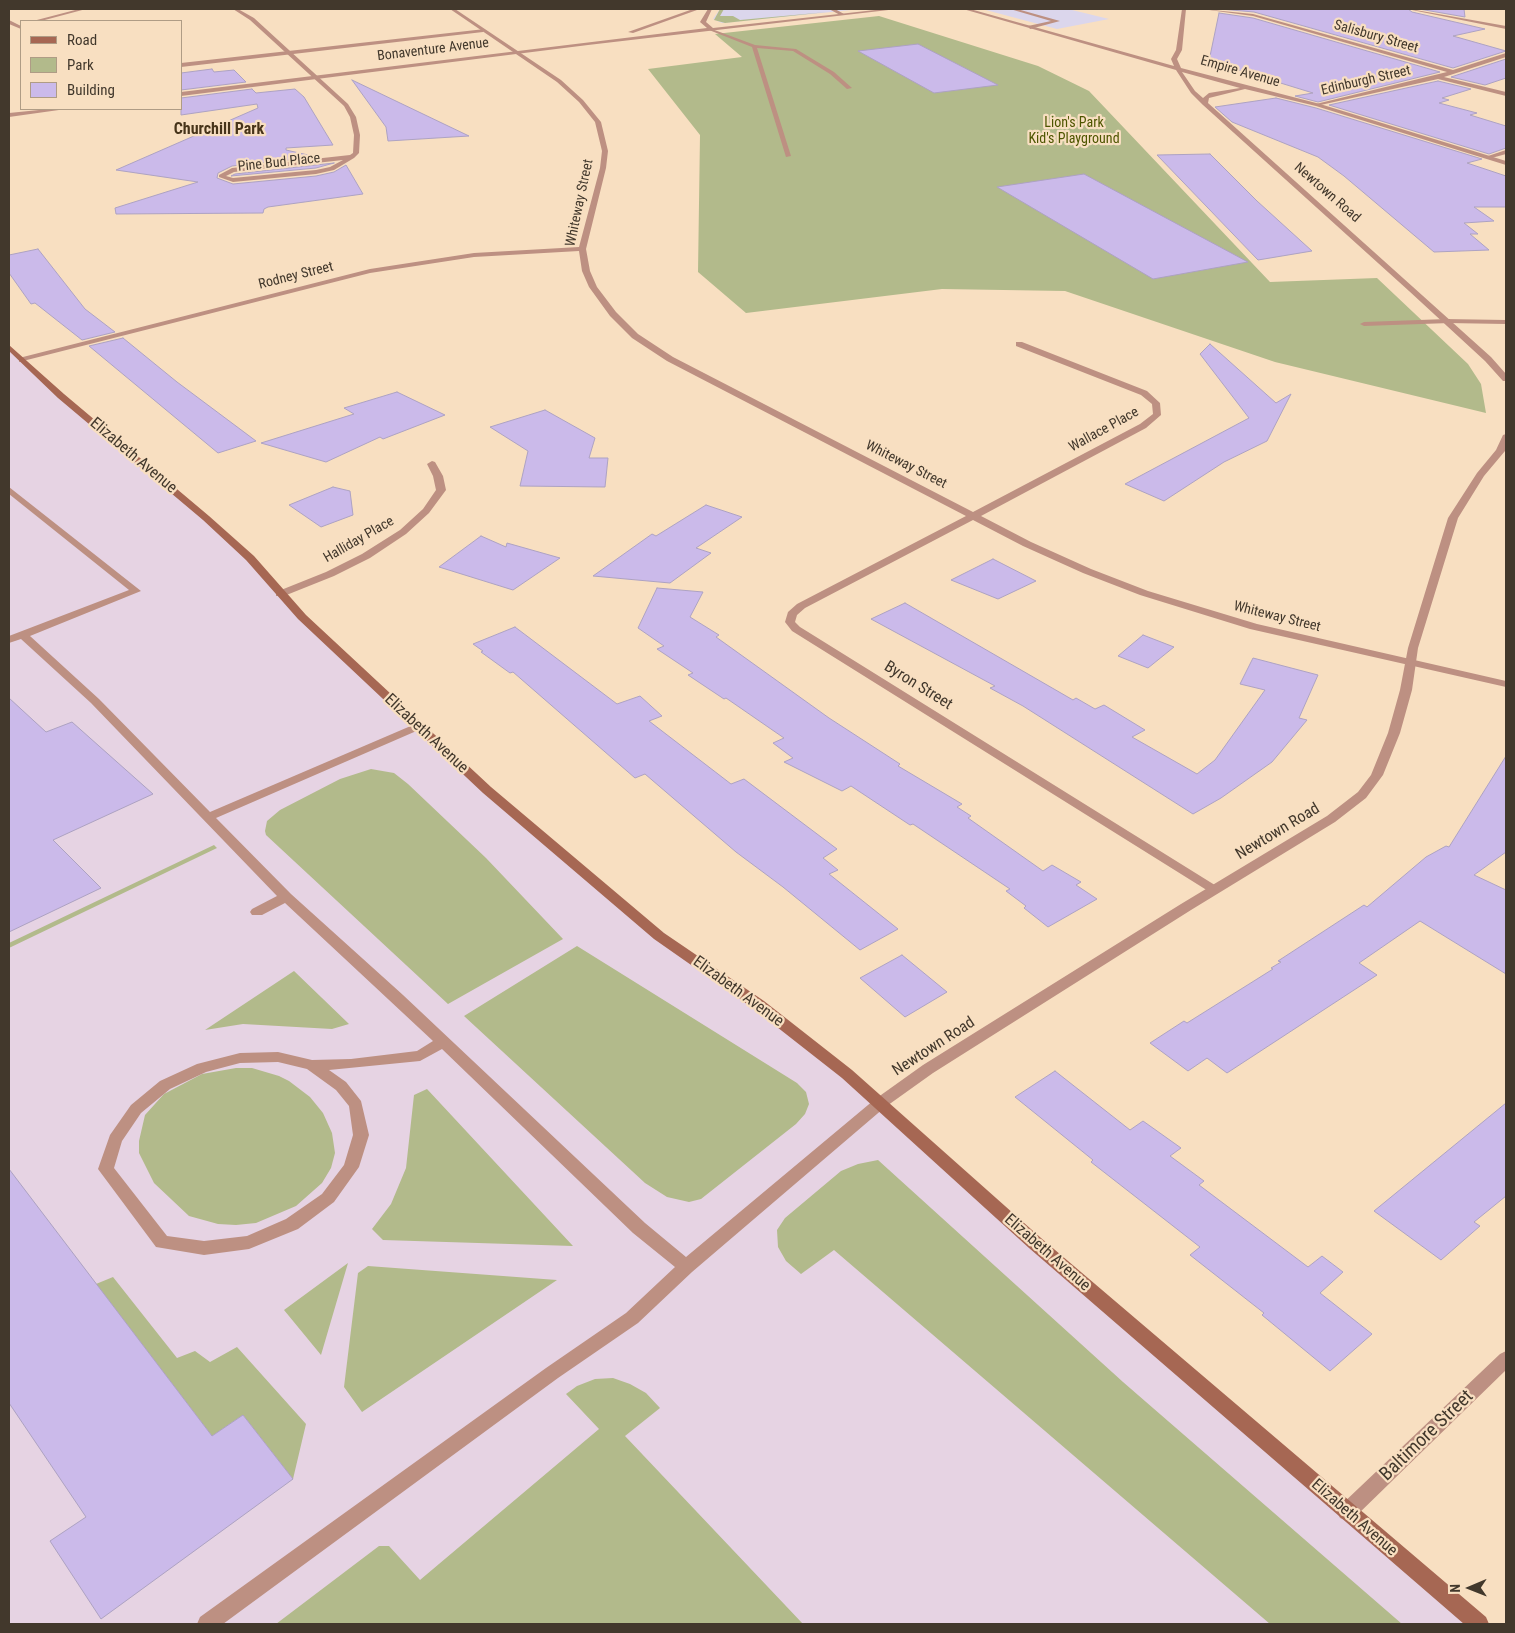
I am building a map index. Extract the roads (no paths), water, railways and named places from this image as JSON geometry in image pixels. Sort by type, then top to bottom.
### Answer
[{"type":"main road","name":"Elizabeth Avenue","points":[[9,347],[61,396],[206,518],[250,558],[280,594],[417,727],[545,840],[659,936],[759,1005],[847,1074],[1035,1243],[1479,1624]]},
{"type":"street","points":[[40,20],[84,9]]},
{"type":"street","points":[[235,9],[252,19],[346,105],[353,117],[358,143],[356,153],[352,158]]},
{"type":"street","name":"Whiteway Street","points":[[452,9],[571,90],[590,111],[603,136],[605,151],[603,168],[582,249],[586,271],[602,300],[624,326],[650,346],[708,380],[1058,559],[1144,592],[1254,627],[1506,684]]},
{"type":"street","points":[[687,20],[695,9]]},
{"type":"street","points":[[588,43],[641,29],[695,9]]},
{"type":"street","points":[[710,9],[703,22],[712,29],[754,46],[794,50],[832,72],[849,88]]},
{"type":"street","points":[[831,9],[842,14]]},
{"type":"street","name":"Bonaventure Avenue","points":[[182,94],[687,31],[896,9]]},
{"type":"street","name":"Empire Avenue","points":[[965,9],[1178,67],[1247,88],[1318,105],[1506,163]]},
{"type":"street","points":[[1012,9],[1057,21],[1030,27]]},
{"type":"street","points":[[1178,67],[1174,57],[1179,50],[1184,9]]},
{"type":"street","name":"Salisbury Street","points":[[1204,9],[1253,15],[1453,72]]},
{"type":"street","points":[[1412,9],[1506,28]]},
{"type":"street","points":[[681,26],[687,31]]},
{"type":"street","points":[[182,65],[483,30]]},
{"type":"street","points":[[754,46],[788,156]]},
{"type":"street","name":"Edinburgh Street","points":[[1318,105],[1438,78],[1506,55]]},
{"type":"street","name":"Newtown Road","points":[[1178,67],[1193,92],[1205,104],[1447,321],[1506,379]]},
{"type":"street","points":[[1438,78],[1506,94]]},
{"type":"street","points":[[1205,104],[1206,97],[1212,94],[1247,88]]},
{"type":"street","points":[[9,115],[54,110]]},
{"type":"street","points":[[1488,157],[1506,152]]},
{"type":"street","name":"Pine Bud Place","points":[[352,158],[332,169],[316,172],[232,180],[221,176],[232,170],[245,168],[352,158]]},
{"type":"street","name":"Rodney Street","points":[[22,360],[370,271],[474,255],[582,249]]},
{"type":"street","points":[[1364,324],[1447,321],[1506,322]]},
{"type":"street","name":"Wallace Place","points":[[973,515],[1143,426],[1157,414],[1156,403],[1144,393],[1019,344]]},
{"type":"street","name":"Newtown Road","points":[[207,1624],[552,1373],[632,1318],[686,1267],[879,1104],[928,1069],[1213,890],[1331,819],[1362,794],[1377,775],[1386,757],[1406,690],[1413,648],[1453,518],[1480,475],[1500,451],[1506,437]]},
{"type":"street","name":"Halliday Place","points":[[280,594],[366,556],[403,532],[426,511],[441,490],[438,476],[432,464]]},
{"type":"street","points":[[9,490],[136,591],[9,640]]},
{"type":"street","name":"Byron Street","points":[[973,515],[800,606],[792,614],[790,622],[796,630],[1213,890]]},
{"type":"street","points":[[23,635],[95,701],[286,897],[639,1228],[686,1267]]},
{"type":"street","points":[[208,817],[417,727]]},
{"type":"street","points":[[258,912],[286,897]]},
{"type":"street","points":[[312,1065],[341,1086],[356,1106],[361,1135],[352,1167],[328,1198],[292,1224],[249,1242],[204,1248],[162,1242],[106,1170],[115,1139],[136,1110],[165,1085],[202,1068],[240,1058],[278,1057],[312,1065],[351,1064],[420,1056],[442,1042]]},
{"type":"street","name":"Baltimore Street","points":[[1347,1512],[1506,1359]]},
{"type":"district","name":"Churchill Park","points":[[219,130]]},
{"type":"park label","name":"Lion's Park Kid's Playground","points":[[1074,132]]}]
